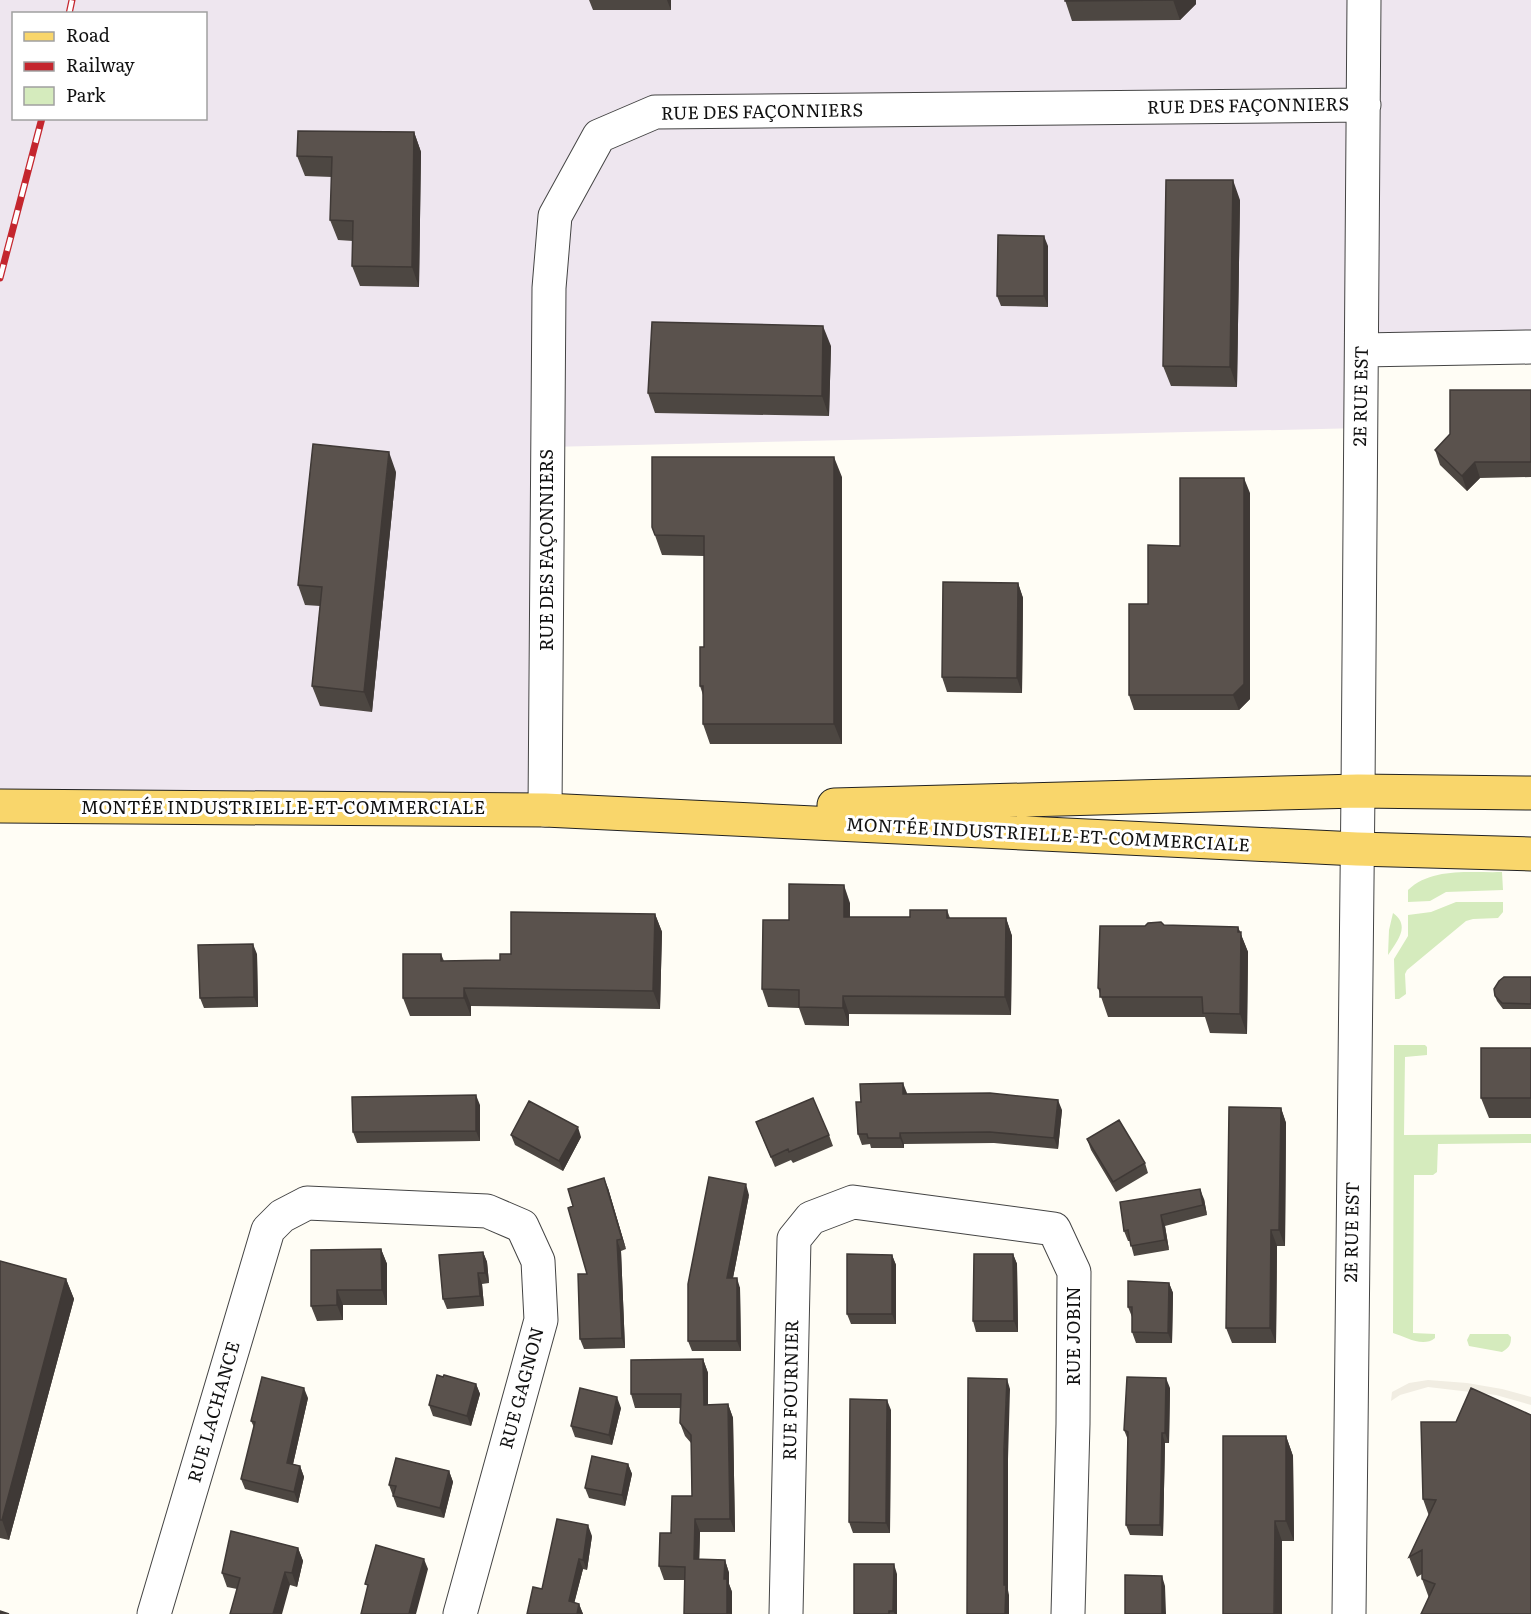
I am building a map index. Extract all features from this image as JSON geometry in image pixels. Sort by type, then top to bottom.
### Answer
[{"type":"main road","name":"MONTÉE INDUSTRIELLE-ET-COMMERCIALE","points":[[0,806],[555,811],[1358,791],[1531,794]]},
{"type":"main road","name":"MONTÉE INDUSTRIELLE-ET-COMMERCIALE","points":[[555,811],[1358,849],[1531,854]]},
{"type":"street","name":"2E RUE EST","points":[[1348,1614],[1358,849],[1364,0]]},
{"type":"street","name":"RUE DES FAÇONNIERS","points":[[555,811],[551,268],[555,216],[599,136],[655,112],[1364,105]]},
{"type":"street","points":[[1362,350],[1531,347]]},
{"type":"street","name":"RUE FOURNIER","points":[[786,1614],[794,1239],[811,1218],[853,1202]]},
{"type":"street","name":"RUE JOBIN","points":[[853,1202],[1054,1229],[1074,1272],[1068,1614]]},
{"type":"street","name":"RUE GAGNON","points":[[282,1216],[308,1203],[487,1211],[522,1226],[538,1261],[542,1320],[460,1614]]},
{"type":"street","name":"RUE LACHANCE","points":[[154,1614],[268,1230],[282,1216]]},
{"type":"shaded area","points":[[0,0],[1531,0],[1531,351],[1362,350],[1361,428],[548,447],[545,810],[0,814]]},
{"type":"shaded area","points":[[1428,1380],[1502,1389],[1531,1397],[1531,1405],[1496,1395],[1428,1387],[1400,1395],[1391,1401],[1392,1392],[1409,1383]]},
{"type":"green space","points":[[1502,872],[1503,890],[1446,892],[1430,901],[1408,902],[1408,890],[1440,874]]},
{"type":"green space","points":[[1456,902],[1503,902],[1503,912],[1498,918],[1466,921],[1407,970],[1405,974],[1406,994],[1395,999],[1394,959],[1408,936],[1408,915],[1431,912]]},
{"type":"green space","points":[[1393,913],[1402,928],[1401,934],[1388,955],[1389,930]]},
{"type":"green space","points":[[1394,1045],[1425,1045],[1427,1047],[1427,1055],[1405,1057],[1404,1135],[1531,1134],[1531,1143],[1438,1144],[1437,1172],[1433,1175],[1414,1175],[1413,1333],[1435,1334],[1435,1338],[1425,1342],[1414,1341],[1393,1333]]},
{"type":"green space","points":[[1470,1334],[1508,1334],[1511,1342],[1502,1352],[1469,1346],[1467,1340]]},
{"type":"building","points":[[1065,0],[1173,0],[1065,1]]},
{"type":"building","points":[[298,131],[414,132],[412,267],[352,266],[353,221],[330,220],[332,157],[297,156]]},
{"type":"building","points":[[1166,180],[1233,180],[1230,367],[1163,366]]},
{"type":"building","points":[[998,235],[1044,236],[1044,296],[997,296]]},
{"type":"building","points":[[652,322],[823,326],[822,396],[648,393]]},
{"type":"building","points":[[1450,390],[1531,390],[1531,462],[1475,462],[1462,476],[1435,450],[1450,434]]},
{"type":"building","points":[[313,444],[389,452],[364,692],[312,686],[322,587],[298,585]]},
{"type":"building","points":[[652,457],[834,457],[834,724],[703,724],[700,647],[704,647],[704,536],[655,535],[652,527]]},
{"type":"building","points":[[1180,478],[1244,478],[1244,684],[1233,695],[1129,695],[1129,604],[1148,604],[1148,545],[1180,546]]},
{"type":"building","points":[[943,582],[1018,583],[1017,678],[942,677]]},
{"type":"building","points":[[789,884],[844,885],[844,917],[910,917],[910,910],[947,910],[947,918],[1006,918],[1005,997],[843,996],[843,1008],[799,1007],[799,990],[762,989],[763,920],[789,920]]},
{"type":"building","points":[[511,912],[655,914],[653,991],[464,988],[464,998],[403,998],[403,954],[441,954],[441,961],[500,960],[500,954],[511,954]]},
{"type":"building","points":[[1161,922],[1164,925],[1238,927],[1238,932],[1241,932],[1240,1014],[1203,1013],[1202,997],[1100,997],[1098,988],[1100,926],[1145,926],[1148,923]]},
{"type":"building","points":[[253,944],[254,997],[200,998],[198,945]]},
{"type":"building","points":[[1504,977],[1531,977],[1531,1004],[1502,1003],[1495,996],[1494,989]]},
{"type":"building","points":[[1481,1048],[1531,1048],[1531,1098],[1481,1098]]},
{"type":"building","points":[[903,1083],[903,1094],[990,1093],[1058,1100],[1054,1138],[990,1132],[900,1133],[900,1138],[868,1138],[867,1134],[858,1134],[856,1102],[861,1102],[860,1084]]},
{"type":"building","points":[[476,1095],[476,1131],[353,1132],[352,1097]]},
{"type":"building","points":[[813,1098],[829,1135],[771,1157],[756,1122]]},
{"type":"building","points":[[529,1101],[578,1127],[559,1161],[511,1135]]},
{"type":"building","points":[[1229,1107],[1281,1108],[1279,1230],[1271,1230],[1270,1328],[1226,1328]]},
{"type":"building","points":[[1119,1120],[1145,1163],[1113,1182],[1087,1139]]},
{"type":"building","points":[[709,1177],[746,1184],[727,1278],[737,1278],[737,1341],[688,1341],[688,1284]]},
{"type":"building","points":[[604,1178],[622,1239],[617,1240],[622,1338],[580,1339],[578,1274],[587,1274],[568,1208],[573,1206],[568,1189]]},
{"type":"building","points":[[1200,1189],[1203,1205],[1161,1215],[1165,1240],[1131,1246],[1128,1230],[1124,1231],[1120,1202]]},
{"type":"building","points":[[381,1249],[382,1290],[337,1290],[337,1305],[311,1306],[311,1250]]},
{"type":"building","points":[[483,1252],[485,1273],[478,1273],[480,1296],[443,1299],[439,1255]]},
{"type":"building","points":[[847,1254],[892,1255],[892,1314],[847,1314]]},
{"type":"building","points":[[974,1254],[1013,1254],[1014,1321],[973,1321]]},
{"type":"building","points":[[0,1261],[66,1279],[2,1520],[0,1520]]},
{"type":"building","points":[[1128,1281],[1169,1283],[1168,1333],[1132,1332],[1132,1307],[1128,1307]]},
{"type":"building","points":[[703,1359],[704,1405],[728,1404],[730,1519],[695,1519],[694,1559],[725,1560],[727,1614],[684,1614],[685,1567],[659,1566],[660,1533],[671,1533],[672,1496],[692,1496],[691,1435],[680,1423],[681,1394],[631,1394],[631,1360]]},
{"type":"building","points":[[437,1375],[476,1384],[467,1416],[429,1405]]},
{"type":"building","points":[[262,1377],[304,1388],[287,1463],[300,1466],[294,1492],[241,1479],[255,1422],[251,1421]]},
{"type":"building","points":[[1127,1377],[1166,1378],[1160,1525],[1126,1525],[1128,1432],[1124,1430]]},
{"type":"building","points":[[968,1378],[1007,1379],[1004,1449],[1005,1614],[967,1614]]},
{"type":"building","points":[[580,1388],[617,1397],[609,1435],[571,1426]]},
{"type":"building","points":[[1471,1388],[1531,1415],[1531,1614],[1421,1614],[1435,1584],[1422,1579],[1422,1550],[1409,1557],[1436,1500],[1423,1499],[1421,1422],[1456,1422]]},
{"type":"building","points":[[850,1399],[887,1400],[886,1523],[849,1522]]},
{"type":"building","points":[[1223,1436],[1286,1436],[1286,1521],[1275,1521],[1274,1614],[1223,1614]]},
{"type":"building","points":[[592,1456],[628,1464],[622,1495],[585,1488]]},
{"type":"building","points":[[396,1458],[449,1471],[440,1508],[393,1496],[396,1486],[389,1485]]},
{"type":"building","points":[[557,1519],[588,1525],[583,1560],[579,1559],[569,1601],[579,1604],[577,1614],[527,1614],[533,1587],[542,1589]]},
{"type":"building","points":[[231,1531],[298,1548],[292,1573],[285,1572],[273,1614],[230,1614],[240,1578],[222,1573]]},
{"type":"building","points":[[376,1545],[424,1559],[409,1614],[361,1614],[368,1585],[365,1584]]},
{"type":"building","points":[[854,1564],[894,1564],[893,1611],[889,1611],[889,1614],[854,1614]]},
{"type":"building","points":[[1125,1575],[1162,1576],[1162,1614],[1125,1614]]},
{"type":"railway","points":[[69,12],[72,0]]},
{"type":"railway","points":[[0,278],[41,120]]}]
